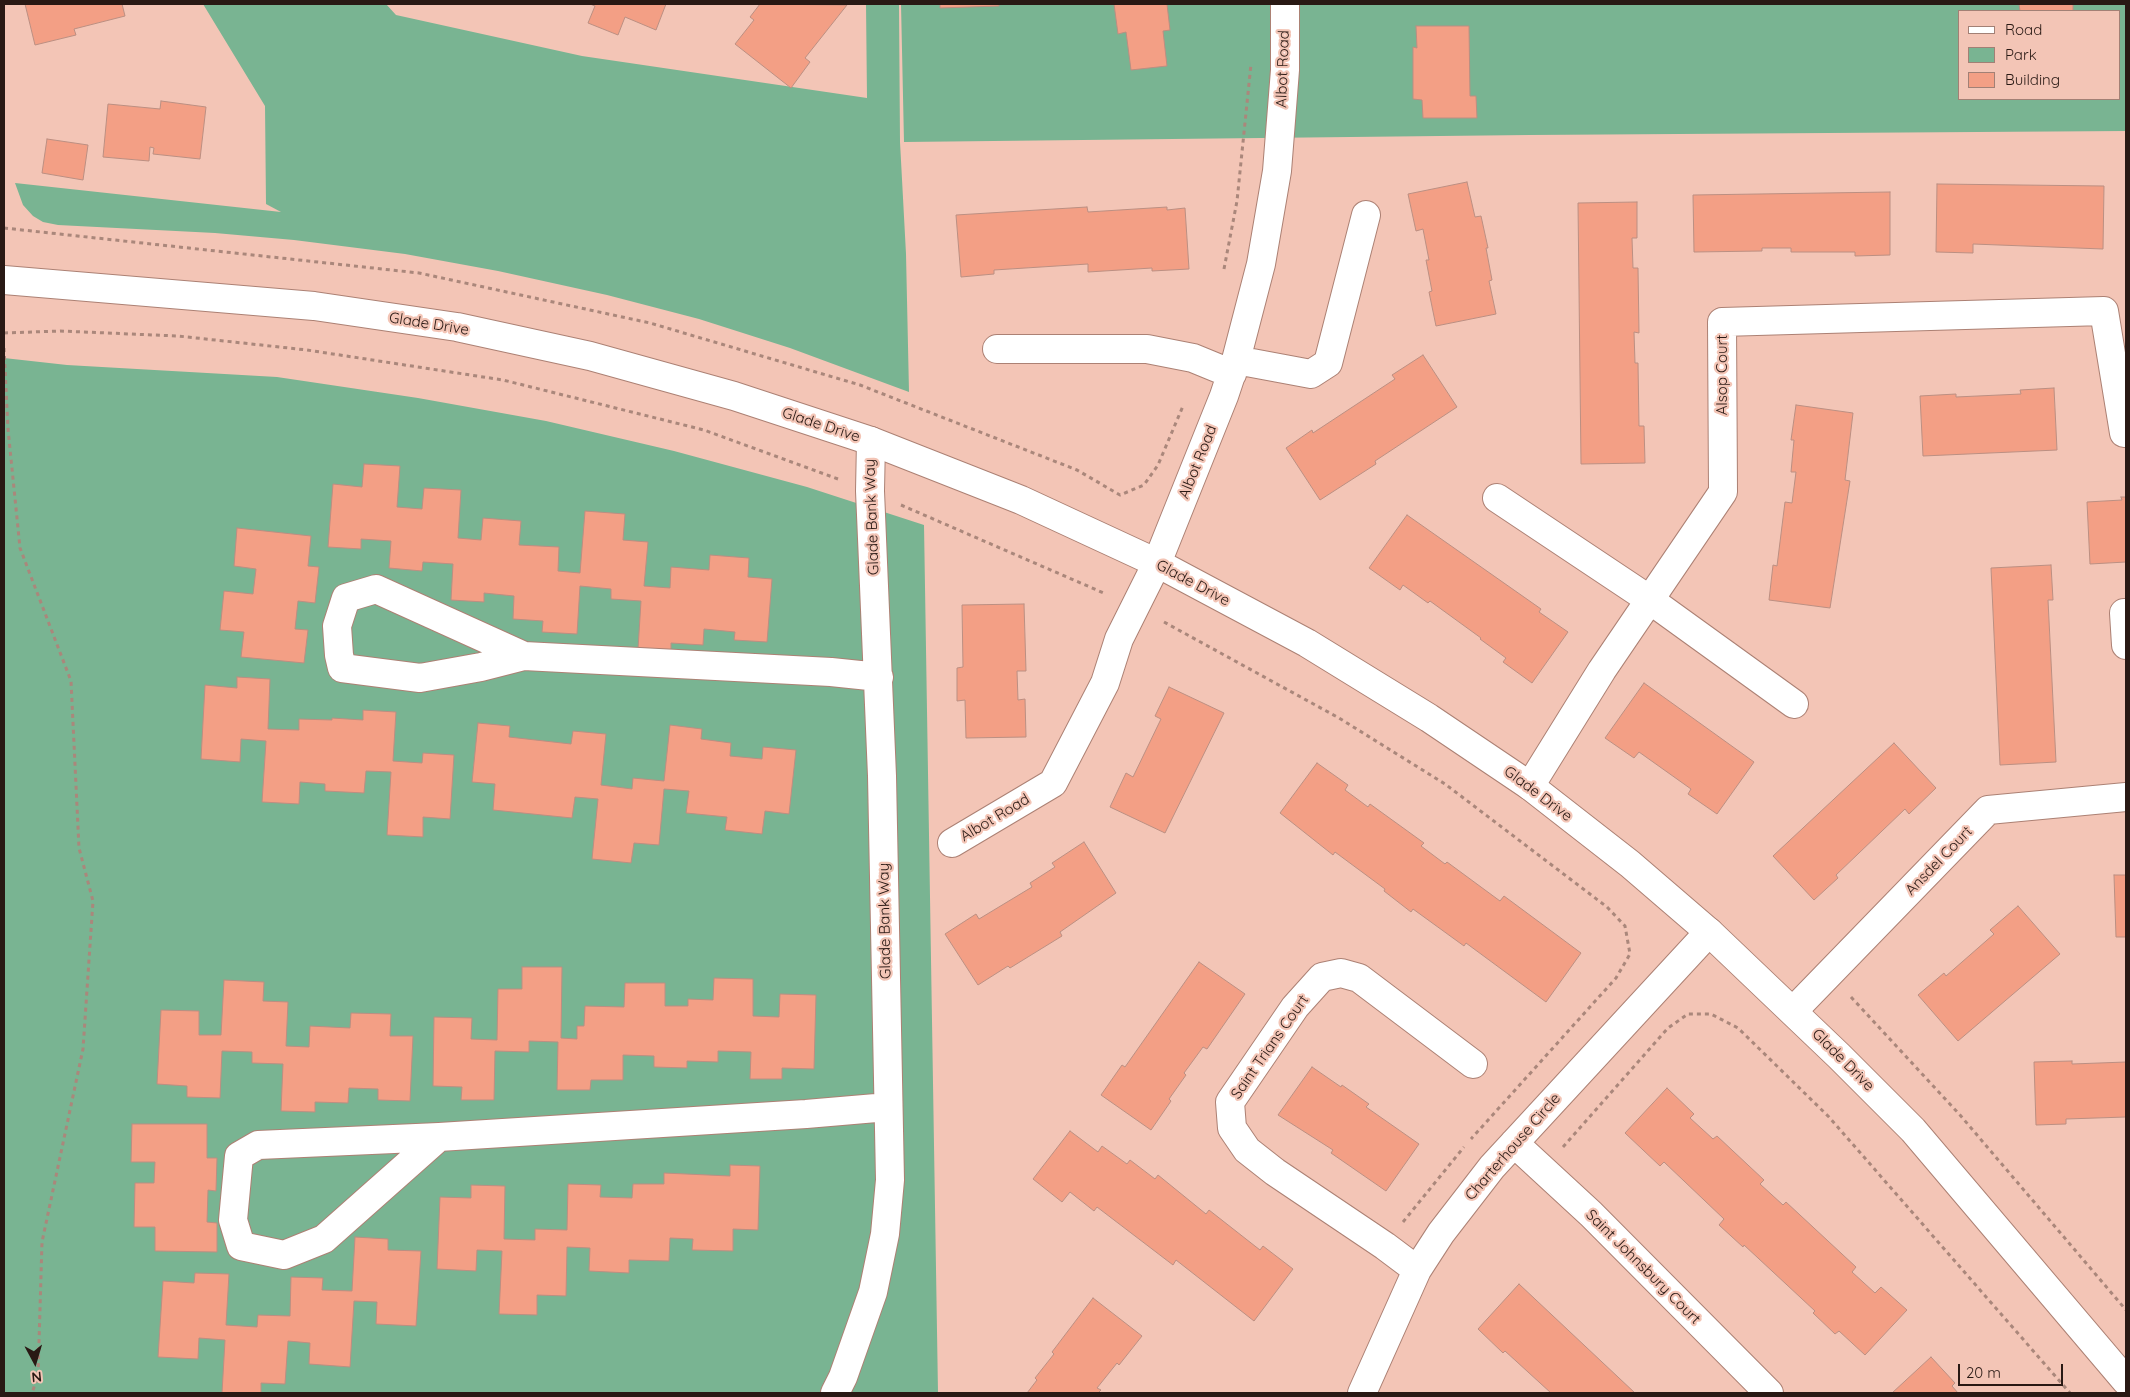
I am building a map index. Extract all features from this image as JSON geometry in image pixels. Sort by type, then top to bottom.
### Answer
[{"type":"street","name":"Albot Road","points":[[952,844],[1053,783],[1105,684],[1119,640],[1157,563],[1234,367],[1261,264],[1277,171],[1285,70],[1285,4]]},
{"type":"street","points":[[997,349],[1148,349],[1234,367],[1311,374],[1328,363],[1366,215]]},
{"type":"street","name":"Glade Drive","points":[[4,280],[314,306],[457,327],[619,364],[734,396],[871,441],[1021,500],[1157,563],[1307,643],[1429,718],[1530,786],[1630,864],[1710,932],[1913,1130],[2126,1381]]},
{"type":"street","name":"Alsop Court","points":[[1530,786],[1602,670],[1723,492],[1722,322],[2104,311],[2124,433]]},
{"type":"street","name":"Glade Bank Way","points":[[835,1393],[843,1377],[873,1292],[886,1234],[890,1180],[879,677],[870,491],[871,441]]},
{"type":"street","points":[[1497,498],[1650,600],[1794,704]]},
{"type":"street","points":[[524,656],[376,589],[346,598],[337,626],[338,655],[342,668],[420,678],[481,667],[524,656],[831,672],[879,677]]},
{"type":"street","points":[[2126,613],[2124,613],[2126,645]]},
{"type":"street","name":"Ansdel Court","points":[[1793,1012],[1988,810],[2126,797]]},
{"type":"street","name":"Charterhouse Circle","points":[[1362,1393],[1417,1270],[1441,1233],[1492,1167],[1710,932]]},
{"type":"street","name":"Saint Trians Court","points":[[1417,1270],[1385,1246],[1275,1172],[1247,1150],[1232,1128],[1230,1102],[1295,1007],[1322,976],[1341,973],[1359,978],[1473,1064]]},
{"type":"street","points":[[439,1138],[324,1239],[284,1255],[241,1246],[233,1220],[239,1156],[258,1145],[439,1138],[888,1107]]},
{"type":"street","name":"Saint Johnsbury Court","points":[[1514,1143],[1591,1214],[1769,1393]]},
{"type":"path","points":[[1223,273],[1237,201],[1251,60]]},
{"type":"path","points":[[4,228],[419,273],[650,323],[860,385],[1077,470],[1120,495],[1144,485],[1158,465],[1199,361]]},
{"type":"path","points":[[4,332],[60,331],[178,336],[307,350],[503,380],[704,430],[870,491],[1136,607],[1339,718],[1445,784],[1607,907],[1625,926],[1630,954],[1616,978],[1441,1173],[1385,1246]]},
{"type":"path","points":[[4,348],[8,429],[20,548],[71,681],[79,848],[94,900],[83,1049],[42,1242],[38,1376],[32,1393]]},
{"type":"path","points":[[1829,973],[1960,1114],[2126,1310]]},
{"type":"path","points":[[1543,1170],[1668,1028],[1688,1014],[1711,1014],[1738,1028],[1829,1117],[2070,1393]]},
{"type":"green space","points":[[203,4],[386,4],[396,15],[582,56],[867,98],[866,4],[899,4],[900,142],[906,254],[909,392],[790,348],[699,319],[607,295],[498,271],[405,254],[294,240],[215,233],[58,225],[43,222],[33,216],[23,205],[15,183],[281,212],[266,204],[265,106]]},
{"type":"green space","points":[[901,4],[2126,4],[2126,131],[904,142]]},
{"type":"green space","points":[[4,358],[67,365],[277,377],[418,398],[546,421],[674,451],[807,487],[924,525],[938,1393],[4,1393]]},
{"type":"building","points":[[25,4],[122,4],[125,16],[74,29],[76,35],[35,45]]},
{"type":"building","points":[[590,4],[666,4],[656,30],[625,17],[618,35],[588,23],[595,6]]},
{"type":"building","points":[[760,4],[847,5],[805,58],[810,62],[791,88],[735,44],[754,20],[750,17]]},
{"type":"building","points":[[940,4],[999,4],[999,6],[940,8]]},
{"type":"building","points":[[1114,4],[1167,4],[1170,30],[1163,31],[1167,66],[1131,70],[1126,32],[1118,34]]},
{"type":"building","points":[[2019,4],[2073,4],[2073,10],[2020,10]]},
{"type":"building","points":[[1416,26],[1469,26],[1470,96],[1476,96],[1477,118],[1423,118],[1422,100],[1413,99],[1413,47],[1417,48]]},
{"type":"building","points":[[161,101],[206,107],[200,159],[153,154],[154,148],[150,147],[149,161],[103,157],[108,104],[160,109]]},
{"type":"building","points":[[47,139],[88,145],[83,180],[42,173]]},
{"type":"building","points":[[1467,182],[1475,217],[1481,216],[1488,248],[1486,248],[1492,280],[1489,281],[1496,314],[1436,326],[1429,292],[1432,291],[1423,229],[1416,231],[1408,194]]},
{"type":"building","points":[[1937,184],[2104,186],[2103,249],[1973,244],[1973,253],[1936,252]]},
{"type":"building","points":[[1890,192],[1890,255],[1855,256],[1855,252],[1791,252],[1791,248],[1762,248],[1762,251],[1694,252],[1693,195]]},
{"type":"building","points":[[1637,202],[1637,238],[1632,238],[1633,268],[1638,268],[1639,333],[1634,332],[1635,363],[1638,363],[1639,426],[1644,426],[1645,463],[1581,464],[1578,203]]},
{"type":"building","points":[[1087,207],[1088,212],[1167,207],[1167,210],[1185,208],[1189,269],[1152,271],[1152,268],[1088,272],[1088,264],[994,270],[994,274],[961,277],[956,215]]},
{"type":"building","points":[[1423,355],[1457,407],[1375,461],[1376,464],[1320,500],[1286,448],[1312,430],[1313,433],[1395,379],[1392,375]]},
{"type":"building","points":[[2054,388],[2057,450],[1923,456],[1920,396],[1956,394],[1956,397],[2021,394],[2020,390]]},
{"type":"building","points":[[1796,405],[1853,413],[1845,480],[1850,481],[1830,608],[1769,600],[1773,565],[1777,566],[1785,502],[1792,503],[1796,472],[1791,472],[1794,440],[1791,440]]},
{"type":"building","points":[[364,464],[400,466],[397,507],[422,509],[424,488],[461,490],[458,538],[481,540],[483,518],[521,521],[519,545],[559,547],[558,571],[580,573],[585,511],[625,514],[623,540],[648,542],[644,586],[670,588],[671,567],[709,570],[710,555],[749,558],[748,577],[772,579],[767,642],[734,640],[735,632],[704,629],[703,645],[671,643],[671,652],[638,649],[641,601],[611,599],[611,589],[580,586],[577,634],[542,632],[543,621],[513,619],[514,596],[484,593],[484,602],[451,600],[453,564],[423,562],[422,571],[389,568],[391,541],[361,539],[361,549],[328,547],[333,484],[362,487]]},
{"type":"building","points":[[2121,497],[2126,497],[2126,562],[2090,564],[2087,502],[2122,500]]},
{"type":"building","points":[[1407,515],[1541,609],[1539,612],[1568,632],[1532,683],[1503,662],[1506,658],[1430,601],[1428,603],[1403,585],[1400,590],[1369,568]]},
{"type":"building","points":[[237,528],[311,536],[308,566],[319,567],[315,603],[298,601],[295,629],[308,630],[304,663],[241,657],[244,632],[220,630],[224,591],[253,594],[256,569],[234,566]]},
{"type":"building","points":[[2051,565],[2053,600],[2048,600],[2056,762],[2000,765],[1991,568]]},
{"type":"building","points":[[1024,604],[1026,671],[1017,671],[1018,700],[1025,699],[1026,737],[966,738],[965,700],[957,701],[957,668],[963,667],[962,605]]},
{"type":"building","points":[[237,677],[270,679],[268,729],[299,730],[299,719],[332,720],[332,718],[363,720],[363,710],[396,712],[393,761],[422,763],[423,753],[454,755],[450,819],[423,817],[423,837],[387,835],[391,772],[366,771],[364,793],[325,791],[325,784],[300,782],[299,804],[262,802],[266,741],[241,739],[240,762],[201,759],[205,685],[237,688]]},
{"type":"building","points":[[1644,683],[1754,762],[1717,814],[1688,794],[1691,789],[1639,752],[1634,758],[1605,738]]},
{"type":"building","points":[[1169,687],[1224,713],[1165,833],[1110,807],[1126,773],[1133,777],[1161,719],[1155,716]]},
{"type":"building","points":[[478,723],[510,726],[509,737],[571,744],[573,731],[606,734],[601,785],[632,789],[633,778],[664,781],[670,725],[702,729],[701,739],[731,743],[730,756],[762,759],[763,747],[796,750],[789,814],[765,811],[762,834],[725,830],[727,817],[686,813],[689,791],[664,789],[659,845],[634,843],[631,863],[592,859],[598,799],[575,797],[572,818],[493,810],[495,784],[472,782]]},
{"type":"building","points":[[1894,743],[1936,788],[1909,814],[1905,809],[1836,875],[1838,878],[1814,900],[1773,856]]},
{"type":"building","points":[[1317,763],[1348,785],[1345,790],[1368,807],[1370,804],[1424,843],[1421,846],[1445,864],[1447,862],[1500,901],[1504,896],[1581,953],[1546,1002],[1466,943],[1464,946],[1413,909],[1411,912],[1384,891],[1385,889],[1335,852],[1333,855],[1280,813]]},
{"type":"building","points":[[1084,842],[1116,893],[1060,932],[1062,936],[978,985],[945,934],[976,914],[979,919],[1032,887],[1030,883],[1055,867],[1052,863]]},
{"type":"building","points":[[2114,875],[2126,875],[2126,937],[2116,937]]},
{"type":"building","points":[[2018,906],[2060,954],[1958,1041],[1918,995],[1944,973],[1946,976],[1994,934],[1990,930]]},
{"type":"building","points":[[1199,962],[1245,994],[1207,1049],[1203,1047],[1184,1073],[1186,1075],[1169,1099],[1171,1101],[1151,1130],[1101,1095],[1122,1065],[1125,1067]]},
{"type":"building","points":[[522,967],[562,967],[561,1038],[577,1039],[577,1026],[584,1026],[585,1006],[624,1007],[625,983],[665,983],[665,1006],[688,1006],[688,999],[713,1000],[714,978],[753,979],[753,1016],[779,1017],[780,994],[816,995],[814,1069],[782,1068],[782,1079],[750,1079],[751,1052],[718,1051],[718,1062],[687,1061],[687,1068],[654,1067],[654,1056],[623,1055],[623,1080],[591,1080],[590,1090],[557,1090],[558,1042],[529,1041],[529,1052],[495,1051],[494,1100],[461,1100],[462,1087],[433,1086],[434,1017],[472,1018],[471,1039],[497,1040],[498,989],[522,989]]},
{"type":"building","points":[[224,980],[264,982],[263,1001],[288,1002],[286,1046],[309,1047],[310,1026],[350,1028],[351,1013],[391,1014],[390,1036],[413,1036],[410,1101],[378,1100],[378,1089],[349,1088],[348,1103],[315,1102],[315,1112],[281,1111],[283,1064],[252,1063],[252,1052],[222,1051],[220,1098],[187,1097],[187,1086],[157,1084],[161,1010],[199,1011],[199,1035],[221,1035]]},
{"type":"building","points":[[2072,1061],[2072,1064],[2126,1062],[2126,1117],[2066,1119],[2066,1124],[2036,1125],[2034,1062]]},
{"type":"building","points":[[1312,1067],[1369,1104],[1366,1107],[1419,1144],[1386,1191],[1331,1153],[1333,1150],[1278,1115]]},
{"type":"building","points":[[1667,1088],[1694,1114],[1690,1118],[1713,1139],[1717,1136],[1764,1180],[1760,1184],[1783,1205],[1786,1202],[1856,1267],[1852,1272],[1875,1293],[1881,1287],[1907,1310],[1865,1355],[1839,1331],[1835,1334],[1813,1313],[1815,1311],[1744,1245],[1743,1247],[1719,1225],[1724,1219],[1664,1162],[1660,1166],[1625,1133]]},
{"type":"building","points":[[132,1124],[207,1124],[207,1158],[217,1158],[216,1191],[208,1190],[207,1222],[217,1223],[217,1252],[155,1251],[155,1227],[134,1227],[135,1183],[154,1183],[155,1162],[131,1162]]},
{"type":"building","points":[[1070,1131],[1098,1152],[1102,1146],[1127,1164],[1130,1160],[1155,1179],[1158,1175],[1206,1214],[1209,1210],[1260,1250],[1263,1246],[1293,1269],[1254,1321],[1176,1260],[1173,1265],[1097,1207],[1094,1211],[1070,1192],[1062,1202],[1033,1179]]},
{"type":"building","points":[[730,1165],[760,1166],[758,1230],[733,1229],[733,1251],[692,1250],[693,1239],[670,1238],[669,1261],[629,1260],[629,1273],[589,1271],[590,1248],[567,1247],[566,1296],[537,1295],[537,1315],[499,1314],[502,1251],[477,1250],[476,1271],[437,1269],[440,1197],[471,1198],[471,1185],[505,1186],[504,1239],[535,1240],[535,1229],[567,1230],[568,1184],[601,1185],[600,1197],[632,1198],[633,1184],[664,1184],[664,1173],[730,1176]]},
{"type":"building","points":[[355,1237],[388,1239],[388,1250],[421,1251],[416,1326],[376,1324],[377,1302],[354,1301],[350,1367],[309,1364],[310,1343],[288,1341],[285,1384],[261,1383],[261,1393],[222,1393],[225,1340],[199,1338],[198,1359],[158,1357],[163,1281],[194,1283],[195,1273],[229,1274],[226,1325],[257,1327],[258,1315],[290,1316],[291,1277],[323,1278],[322,1290],[352,1291]]},
{"type":"building","points":[[1519,1284],[1635,1393],[1551,1393],[1505,1351],[1503,1353],[1478,1329]]},
{"type":"building","points":[[1093,1298],[1142,1336],[1119,1365],[1117,1363],[1097,1388],[1101,1390],[1098,1393],[1027,1393],[1037,1380],[1035,1378],[1054,1354],[1052,1352]]},
{"type":"building","points":[[1931,1357],[1955,1383],[1952,1386],[1958,1393],[1892,1393]]}]
